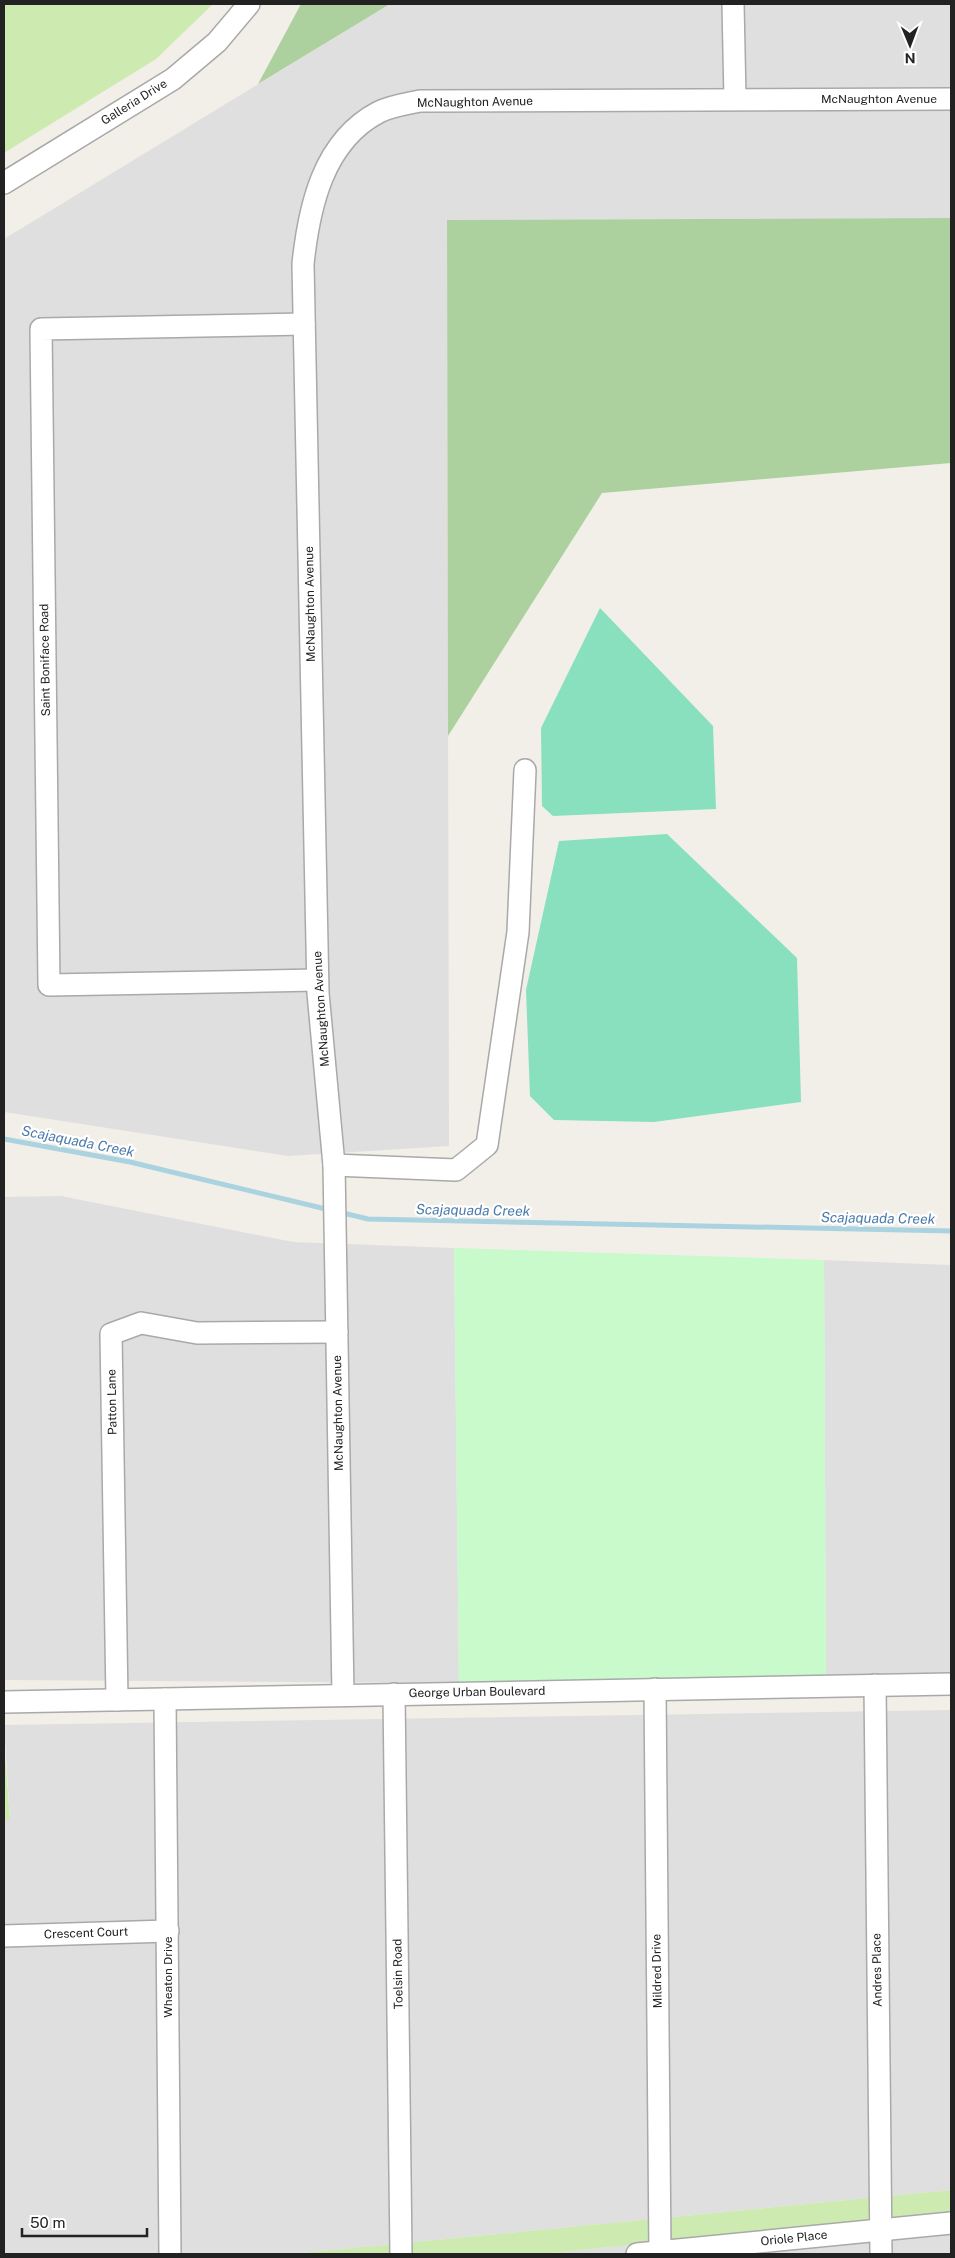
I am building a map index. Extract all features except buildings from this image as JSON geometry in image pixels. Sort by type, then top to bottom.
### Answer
[{"type":"street","name":"Galleria Drive","points":[[4,182],[180,74],[218,42],[249,4]]},
{"type":"street","points":[[733,4],[735,99]]},
{"type":"street","name":"McNaughton Avenue","points":[[343,1695],[334,1176],[317,980],[303,264],[306,232],[313,201],[331,158],[344,139],[360,124],[380,112],[397,106],[420,102],[951,99]]},
{"type":"street","name":"Saint Boniface Road","points":[[304,324],[42,329],[49,985],[317,980]]},
{"type":"street","points":[[334,1176],[456,1170],[487,1145],[518,932],[525,770]]},
{"type":"street","name":"Patton Lane","points":[[117,1700],[111,1334],[141,1323],[197,1333],[337,1332]]},
{"type":"street","name":"George Urban Boulevard","points":[[4,1702],[951,1684]]},
{"type":"street","name":"Andres Place","points":[[875,1685],[881,2254]]},
{"type":"street","name":"Mildred Drive","points":[[655,1689],[660,2253]]},
{"type":"street","name":"Toelsin Road","points":[[394,1694],[401,2254]]},
{"type":"street","name":"Wheaton Drive","points":[[165,1699],[170,2254]]},
{"type":"street","name":"Crescent Court","points":[[4,1936],[168,1931]]},
{"type":"street","name":"Oriole Place","points":[[637,2254],[951,2223]]},
{"type":"shaded area","points":[[390,4],[951,4],[951,218],[447,220],[449,1146],[288,1156],[4,1112],[4,239]]},
{"type":"shaded area","points":[[61,1196],[293,1242],[454,1248],[459,1683],[4,1680],[4,1197]]},
{"type":"shaded area","points":[[824,1260],[951,1265],[951,1675],[826,1676]]},
{"type":"shaded area","points":[[951,1710],[951,2190],[291,2254],[4,2254],[4,1820],[10,1819],[4,1725]]},
{"type":"shaded area","points":[[951,2212],[951,2254],[542,2254]]},
{"type":"green space","points":[[4,4],[213,4],[156,59],[4,153]]},
{"type":"green space","points":[[301,4],[390,4],[258,84]]},
{"type":"green space","points":[[951,218],[951,463],[602,493],[448,736],[447,220]]},
{"type":"green space","points":[[600,608],[713,726],[716,809],[553,816],[542,806],[541,728]]},
{"type":"green space","points":[[667,834],[797,958],[801,1102],[654,1122],[554,1120],[530,1096],[526,990],[559,841]]},
{"type":"green space","points":[[454,1248],[824,1260],[826,1676],[459,1683]]},
{"type":"green space","points":[[4,1741],[10,1820],[4,1820]]},
{"type":"green space","points":[[951,2190],[951,2212],[542,2254],[291,2254]]},
{"type":"waterway","name":"Scajaquada Creek","points":[[4,1139],[130,1162],[330,1210]]},
{"type":"waterway","name":"Scajaquada Creek","points":[[339,1212],[368,1219],[951,1231]]}]
